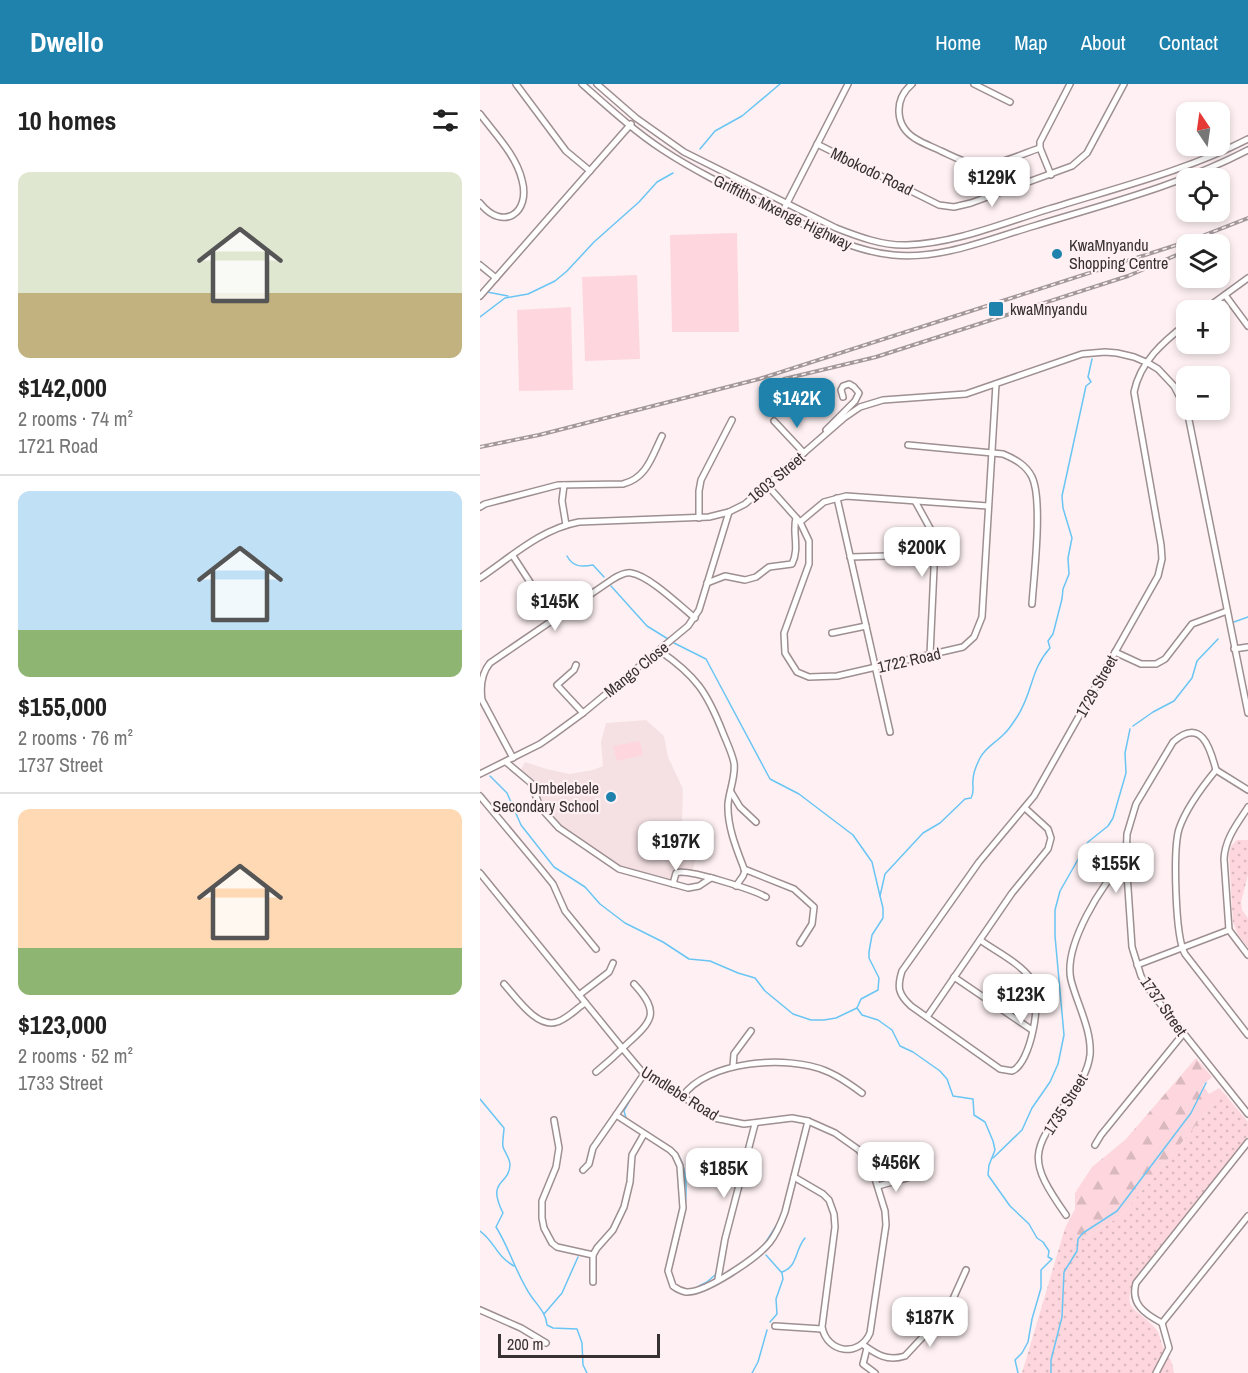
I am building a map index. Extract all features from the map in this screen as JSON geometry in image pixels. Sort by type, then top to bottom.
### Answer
[{"type":"street","points":[[516,84],[566,151],[590,171]]},
{"type":"street","name":"Griffiths Mxenge Highway","points":[[582,84],[663,151],[715,180],[853,247],[891,255],[920,256],[962,247],[1120,200],[1185,178],[1248,150]]},
{"type":"street","name":"Griffiths Mxenge Highway","points":[[597,84],[636,118],[684,152],[786,204],[854,235],[892,244],[922,244],[977,231],[1171,171],[1248,139]]},
{"type":"street","points":[[782,213],[848,84]]},
{"type":"street","points":[[912,84],[903,92],[899,100],[898,111],[906,132],[915,138],[976,164],[997,162],[1040,148]]},
{"type":"street","points":[[974,84],[1010,102]]},
{"type":"street","name":"Mbokodo Road","points":[[817,144],[945,207],[971,203],[1072,166],[1087,153],[1124,84]]},
{"type":"street","points":[[1051,175],[1040,148],[1042,136],[1068,85]]},
{"type":"street","points":[[480,114],[516,163],[523,182],[524,194],[519,210],[512,216],[504,218],[488,213],[480,203]]},
{"type":"street","points":[[480,296],[636,118]]},
{"type":"street","points":[[480,266],[496,278]]},
{"type":"street","points":[[1218,300],[1248,278]]},
{"type":"street","points":[[1225,295],[1248,326]]},
{"type":"street","name":"1729 Street","points":[[927,1017],[911,1006],[900,994],[898,986],[902,970],[979,862],[1034,796],[1154,584],[1162,559],[1161,545],[1134,392],[1135,385],[1157,348],[1176,332]]},
{"type":"street","name":"1603 Street","points":[[480,579],[542,535],[566,525],[579,522],[699,518],[729,512],[745,504],[851,412],[870,403],[896,399],[957,396],[1093,352],[1117,353],[1148,363],[1158,369],[1176,390]]},
{"type":"street","points":[[823,437],[836,419],[858,398],[858,393],[849,384],[843,386],[841,390],[843,397]]},
{"type":"street","name":"1722 Road","points":[[767,485],[798,520],[809,540],[810,558],[806,575],[784,633],[783,647],[788,660],[797,672],[816,678],[837,676],[876,669],[953,650],[968,644],[975,637],[980,624],[996,384]]},
{"type":"street","points":[[699,518],[699,487],[732,420]]},
{"type":"street","name":"1603 Street","points":[[1188,420],[1248,713]]},
{"type":"street","points":[[774,422],[804,453]]},
{"type":"street","points":[[480,507],[541,489],[564,485],[632,482],[644,473],[662,436]]},
{"type":"street","points":[[908,445],[992,451],[1016,459],[1027,470],[1036,489],[1037,500],[1032,604]]},
{"type":"street","points":[[564,485],[562,501],[566,525]]},
{"type":"street","points":[[708,583],[725,576],[745,580],[756,577],[769,567],[792,564],[797,548],[795,525],[798,520],[818,506],[837,498],[860,497],[988,506]]},
{"type":"street","points":[[837,498],[890,732]]},
{"type":"street","points":[[915,501],[931,530],[935,546],[930,655]]},
{"type":"street","name":"Mango Close","points":[[480,774],[540,744],[583,713],[688,626],[694,618],[708,583],[729,512]]},
{"type":"street","points":[[513,555],[554,619]]},
{"type":"street","points":[[850,557],[887,556]]},
{"type":"street","points":[[513,758],[480,693],[482,676],[490,663],[625,573],[631,573],[655,586],[694,618]]},
{"type":"street","points":[[1115,652],[1141,664],[1156,664],[1165,659],[1192,624],[1227,611]]},
{"type":"street","points":[[832,633],[866,626]]},
{"type":"street","points":[[1234,649],[1248,647]]},
{"type":"street","points":[[660,651],[692,675],[708,700],[734,763],[729,822],[744,869],[743,876],[736,886]]},
{"type":"street","points":[[576,665],[574,670],[557,685],[583,713]]},
{"type":"street","name":"1737 Street","points":[[1216,770],[1210,748],[1204,737],[1192,733],[1179,737],[1173,742],[1136,804],[1127,834],[1130,939],[1145,983],[1248,1114]]},
{"type":"street","points":[[506,762],[531,783],[540,807],[564,832],[619,869],[688,888],[699,886],[711,878]]},
{"type":"street","points":[[1248,790],[1216,770],[1190,807],[1178,832],[1175,859],[1181,948],[1248,1035]]},
{"type":"street","points":[[730,790],[740,807],[756,822]]},
{"type":"street","points":[[480,796],[553,884],[565,911],[596,949]]},
{"type":"street","points":[[1248,807],[1228,838],[1225,849],[1229,930],[1248,955]]},
{"type":"street","points":[[980,940],[1018,966],[1034,984],[1037,1000],[1025,1059],[1018,1068],[1012,1071],[1000,1069],[927,1017],[1012,893],[1050,844],[1048,829],[1025,808]]},
{"type":"street","name":"1735 Street","points":[[1066,1215],[1043,1181],[1038,1166],[1039,1149],[1051,1125],[1084,1077],[1090,1055],[1088,1038],[1070,978],[1073,944],[1078,931],[1099,897],[1126,859]]},
{"type":"street","points":[[744,869],[794,890],[814,908],[812,924],[800,943]]},
{"type":"street","points":[[673,884],[676,873],[680,870],[766,897]]},
{"type":"street","name":"Umdlebe Road","points":[[480,873],[644,1074],[714,1118],[755,1124],[783,1118],[808,1121],[828,1128],[859,1150],[872,1169],[886,1218],[870,1333],[864,1346]]},
{"type":"street","points":[[1137,965],[1229,930]]},
{"type":"street","points":[[579,995],[609,972],[613,963]]},
{"type":"street","points":[[954,977],[1032,1030]]},
{"type":"street","points":[[504,984],[535,1017],[547,1023],[560,1021],[585,1003]]},
{"type":"street","points":[[596,1072],[641,1032],[651,1016],[648,1003],[634,984]]},
{"type":"street","points":[[733,1066],[734,1054],[751,1031]]},
{"type":"street","points":[[1095,1145],[1183,1034]]},
{"type":"street","points":[[682,1097],[694,1083],[733,1066],[778,1062],[824,1070],[862,1093]]},
{"type":"street","points":[[583,1170],[589,1164],[598,1140],[644,1074]]},
{"type":"street","points":[[616,1115],[675,1155],[681,1173],[683,1208],[668,1271],[670,1281],[677,1289],[687,1292],[697,1290],[748,1262],[772,1239],[780,1226],[808,1121]]},
{"type":"street","points":[[554,1120],[559,1148],[556,1167],[542,1201],[544,1228],[552,1243],[557,1247],[593,1255]]},
{"type":"street","points":[[718,1279],[725,1239],[755,1124]]},
{"type":"street","points":[[593,1282],[593,1255],[613,1230],[624,1207],[630,1182],[632,1155],[644,1134]]},
{"type":"street","points":[[1156,1373],[1169,1348],[1162,1323],[1150,1317],[1136,1303],[1134,1290],[1136,1283],[1248,1142]]},
{"type":"street","points":[[794,1177],[823,1194],[829,1200],[834,1214],[835,1227],[822,1329],[826,1340],[834,1347],[846,1349],[864,1346],[890,1359],[898,1358],[909,1352],[948,1310],[966,1270]]},
{"type":"street","points":[[878,1186],[907,1178]]},
{"type":"street","points":[[1162,1323],[1248,1216]]},
{"type":"street","points":[[480,1310],[521,1328],[546,1343]]},
{"type":"street","points":[[775,1326],[822,1329]]},
{"type":"street","points":[[864,1346],[863,1364],[875,1373]]},
{"type":"shaded area","name":"Umbelebele Secondary School","points":[[646,720],[664,736],[668,757],[683,789],[682,822],[699,845],[692,873],[675,880],[621,867],[563,829],[541,805],[535,785],[520,771],[525,762],[569,774],[603,766],[601,742],[606,723]]},
{"type":"green space","points":[[737,233],[739,332],[672,332],[670,235]]},
{"type":"green space","points":[[637,275],[640,359],[585,361],[582,277]]},
{"type":"green space","points":[[571,307],[573,390],[519,391],[517,310]]},
{"type":"green space","points":[[640,741],[643,755],[617,761],[613,746]]},
{"type":"green space","points":[[1237,840],[1248,840],[1248,875],[1241,902],[1242,910],[1248,918],[1248,947],[1238,935],[1233,922],[1229,855],[1231,846]]},
{"type":"green space","points":[[1196,1058],[1212,1077],[1203,1085],[1209,1094],[1219,1088],[1223,1092],[1122,1215],[1084,1239],[1065,1228],[1075,1209],[1075,1193],[1092,1167],[1125,1140]]},
{"type":"green space","points":[[1223,1092],[1248,1122],[1248,1136],[1138,1274],[1130,1295],[1132,1307],[1157,1331],[1174,1373],[1022,1373],[1065,1228],[1084,1239],[1122,1215]]},
{"type":"waterway","points":[[700,149],[715,131],[742,116],[780,84]]},
{"type":"waterway","points":[[480,317],[505,298],[528,294],[555,281],[639,202],[657,182],[673,173]]},
{"type":"waterway","points":[[487,292],[508,296]]},
{"type":"waterway","points":[[1018,1373],[1015,1360],[1028,1342],[1041,1288],[1041,1270],[1052,1259],[1048,1257],[1049,1251],[1037,1238],[1029,1224],[1010,1206],[988,1175],[995,1150],[985,1122],[974,1115],[973,1099],[953,1096],[947,1079],[940,1071],[913,1052],[900,1046],[892,1030],[878,1020],[862,1015],[857,1008],[861,999],[878,990],[879,978],[869,958],[869,952],[872,935],[883,918],[880,896],[885,874],[923,833],[940,823],[965,799],[971,798],[974,774],[982,754],[1007,731],[1017,717],[1043,656],[1050,648],[1048,641],[1053,634],[1063,589],[1069,574],[1068,558],[1072,538],[1063,508],[1062,496],[1086,386],[1091,382],[1088,377],[1092,359]]},
{"type":"waterway","points":[[567,556],[578,565],[593,565],[604,577]]},
{"type":"waterway","points":[[611,586],[647,626],[668,639]]},
{"type":"waterway","points":[[1234,622],[1248,617]]},
{"type":"waterway","points":[[1133,726],[1174,701],[1192,678],[1197,661],[1218,639]]},
{"type":"waterway","points":[[674,643],[706,659],[770,779],[799,794],[853,835],[872,862],[880,896]]},
{"type":"waterway","points":[[993,1158],[1022,1130],[1058,1064],[1064,1035],[1055,936],[1055,910],[1060,891],[1088,842],[1108,826],[1113,818],[1126,773],[1125,753],[1130,729]]},
{"type":"waterway","points":[[490,776],[507,793],[521,825],[554,867],[585,887],[600,904],[625,923],[663,942],[689,959],[710,961],[755,978],[765,991],[793,1014],[811,1020],[824,1020],[836,1018],[857,1008]]},
{"type":"waterway","points":[[1051,1373],[1051,1360],[1062,1317],[1064,1272],[1077,1251],[1078,1239],[1083,1233],[1117,1211],[1191,1113],[1206,1083]]},
{"type":"waterway","points":[[480,1099],[504,1128],[503,1147],[510,1162],[509,1172],[497,1188],[498,1202],[503,1213],[496,1227],[526,1288],[543,1313],[547,1325],[553,1328],[577,1329],[582,1343],[583,1365],[587,1373]]},
{"type":"waterway","points":[[626,1118],[624,1111],[630,1100]]},
{"type":"waterway","points":[[675,1254],[686,1189],[685,1176],[677,1153]]},
{"type":"waterway","points":[[764,1245],[776,1226]]},
{"type":"waterway","points":[[480,1231],[503,1258],[514,1266]]},
{"type":"waterway","points":[[782,1272],[794,1262],[805,1238]]},
{"type":"waterway","points":[[766,1255],[782,1273],[783,1279],[776,1299],[777,1314],[770,1322]]},
{"type":"waterway","points":[[544,1314],[562,1293],[578,1257]]},
{"type":"waterway","points":[[699,1286],[715,1275]]},
{"type":"waterway","points":[[752,1373],[758,1362],[767,1330]]},
{"type":"railway","points":[[480,447],[539,435],[759,379],[1192,240],[1248,218]]},
{"type":"railway","points":[[784,379],[876,357],[1128,276],[1176,255]]},
{"type":"place","name":"KwaMnyandu Shopping Centre","points":[[1057,254]]},
{"type":"place","name":"kwaMnyandu","points":[[996,309]]},
{"type":"place","name":"Umbelebele Secondary School","points":[[611,797]]}]
